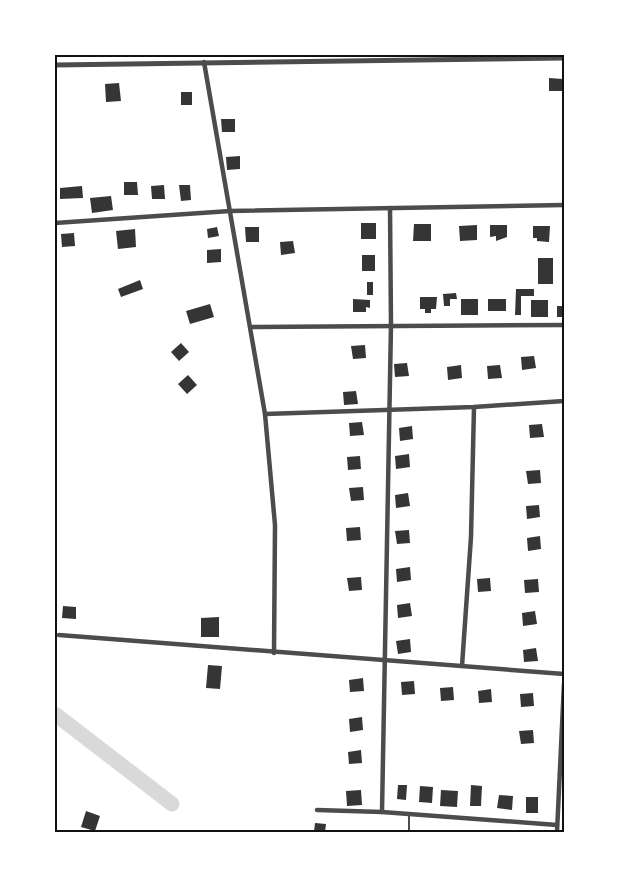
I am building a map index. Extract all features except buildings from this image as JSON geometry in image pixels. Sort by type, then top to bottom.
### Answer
[{"type":"street","points":[[55,65],[564,58]]},
{"type":"street","points":[[204,62],[265,414],[275,525],[274,653]]},
{"type":"street","points":[[55,224],[230,211],[564,205]]},
{"type":"street","points":[[382,812],[391,324],[390,208]]},
{"type":"street","points":[[251,327],[391,324],[564,326]]},
{"type":"street","points":[[265,414],[474,407],[564,401]]},
{"type":"street","points":[[462,666],[472,537],[474,407]]},
{"type":"street","points":[[57,636],[564,674]]},
{"type":"street","points":[[557,832],[564,684]]},
{"type":"street","points":[[317,810],[382,812],[557,825]]},
{"type":"lane","points":[[409,832],[410,814]]},
{"type":"waterway","points":[[55,714],[172,804]]}]
